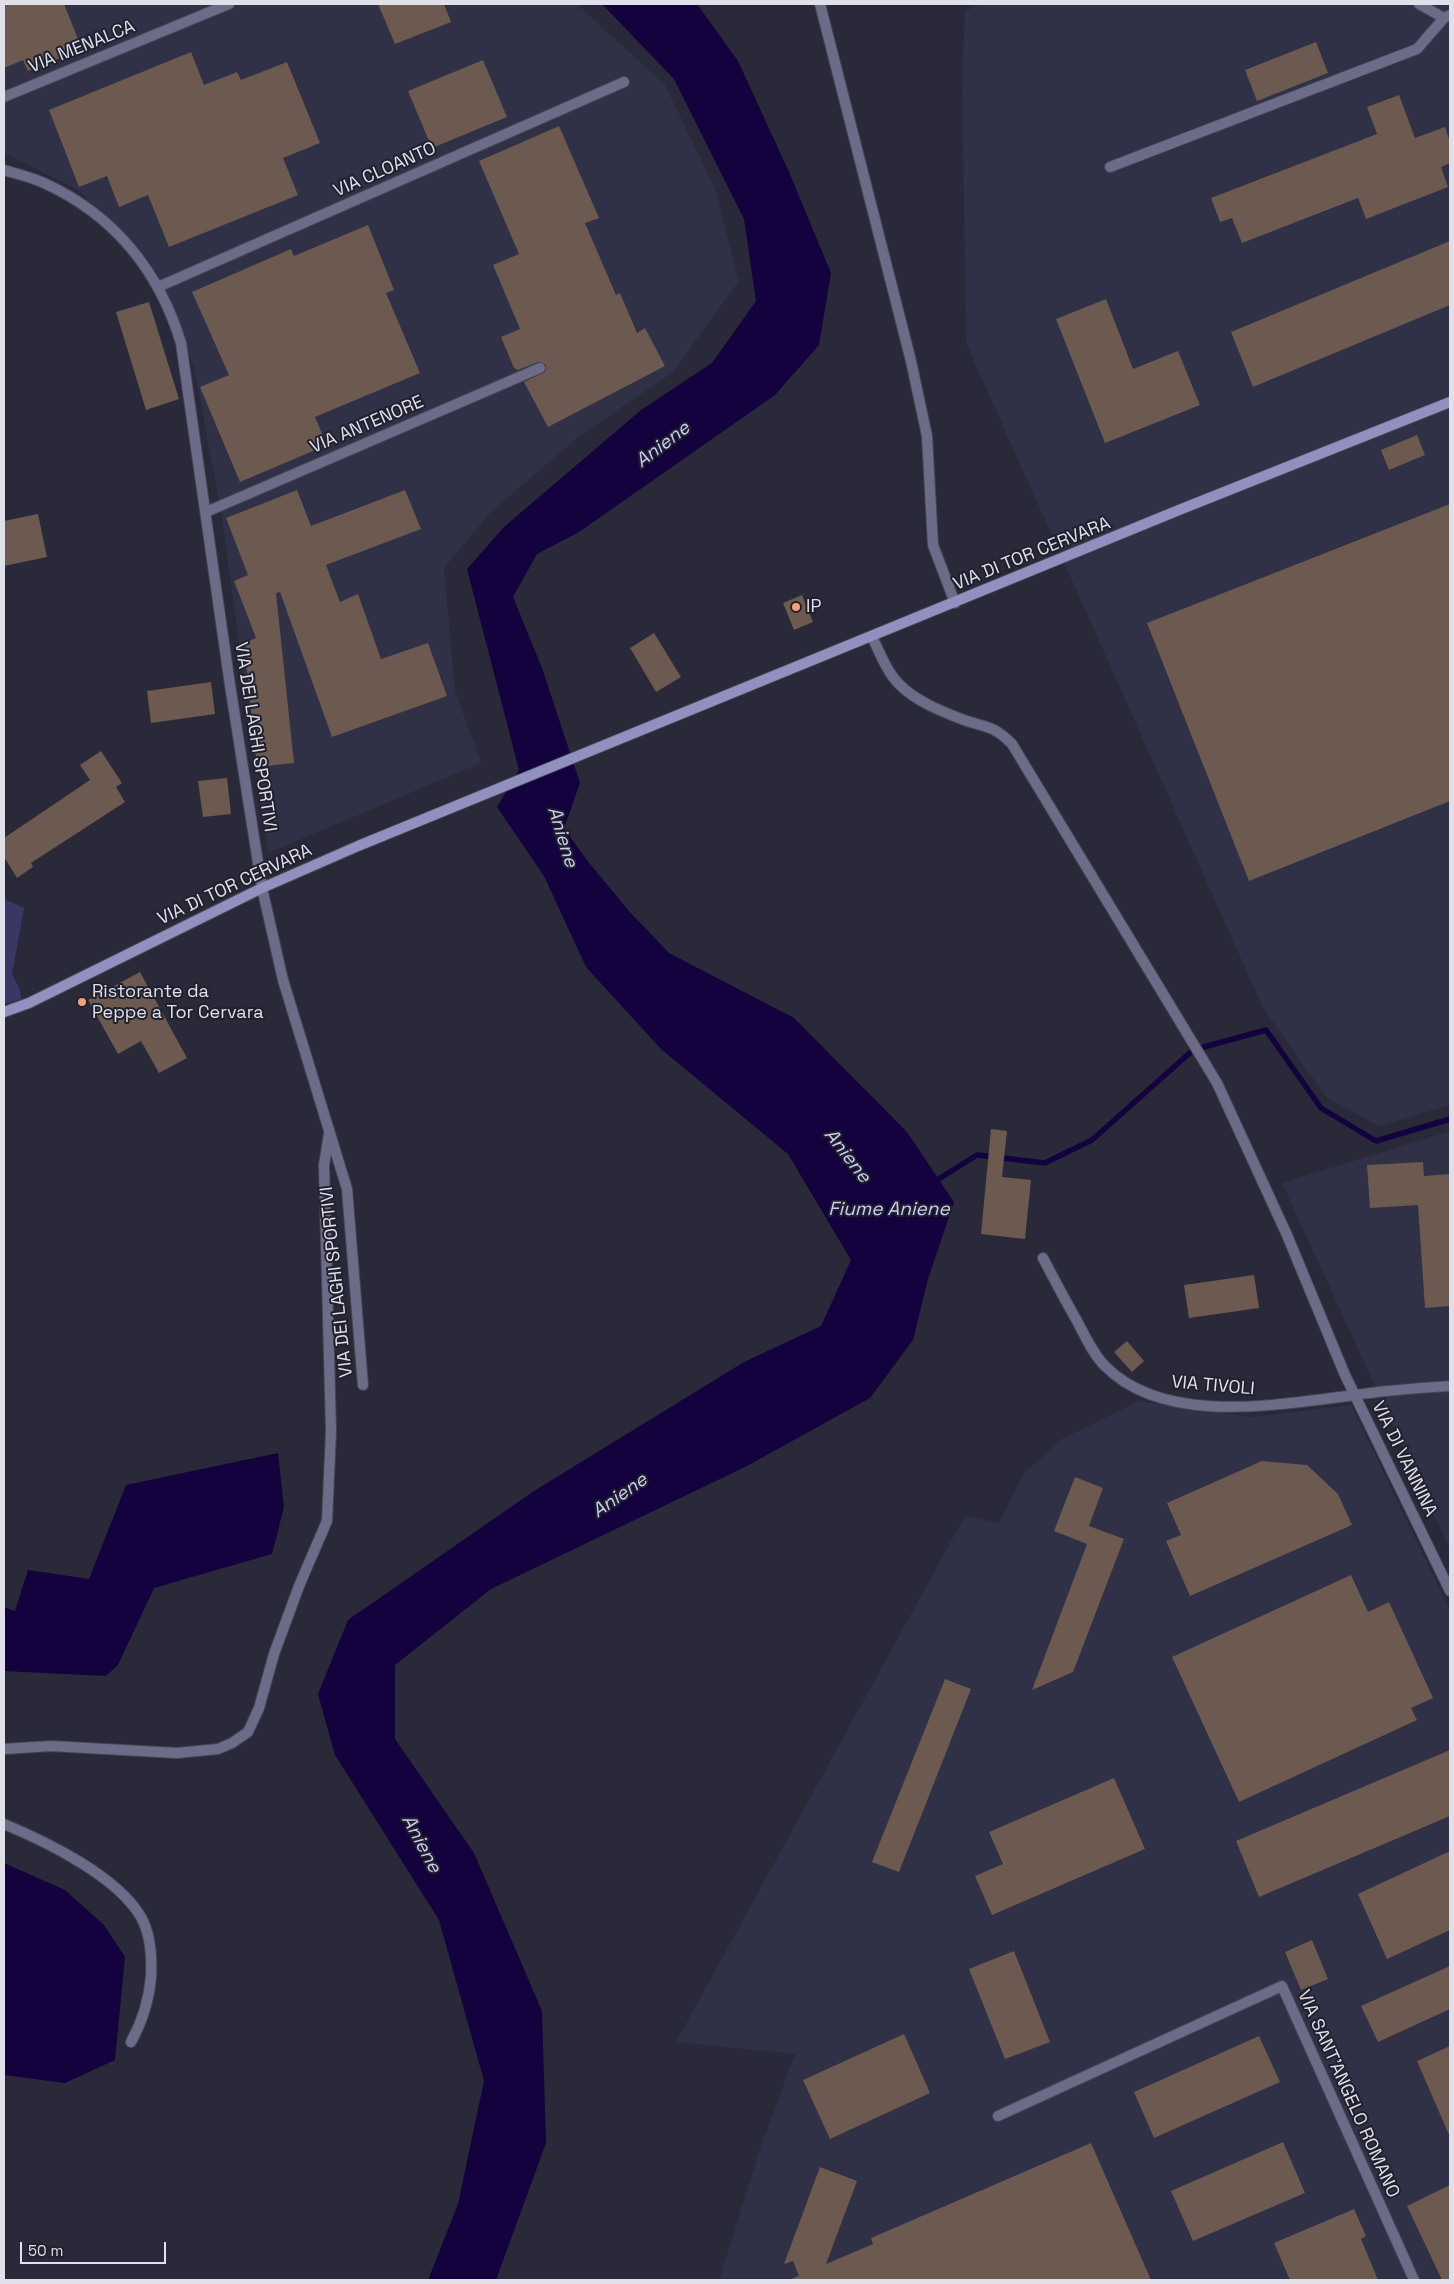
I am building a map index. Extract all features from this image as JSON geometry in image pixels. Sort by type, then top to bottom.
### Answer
[{"type":"street","name":"VIA MENALCA","points":[[4,97],[229,4]]},
{"type":"street","points":[[820,4],[911,361],[927,436],[933,545],[955,603]]},
{"type":"street","points":[[1110,167],[1417,49],[1447,16],[1419,4]]},
{"type":"street","name":"VIA CLOANTO","points":[[158,287],[624,82]]},
{"type":"street","name":"VIA DEI LAGHI SPORTIVI","points":[[4,170],[43,182],[91,211],[114,229],[134,251],[158,287],[181,343],[230,685],[262,888],[283,980],[347,1189],[363,1385]]},
{"type":"street","name":"VIA ANTENORE","points":[[206,512],[540,368]]},
{"type":"street","name":"VIA DI TOR CERVARA","points":[[4,1012],[38,998],[262,888],[1179,510],[1450,402]]},
{"type":"street","name":"VIA DI VANNINA","points":[[872,637],[888,668],[899,684],[914,696],[966,720],[988,726],[1001,733],[1012,744],[1217,1083],[1287,1235],[1355,1395],[1450,1591]]},
{"type":"street","points":[[4,1749],[51,1746],[177,1753],[218,1749],[232,1743],[248,1732],[259,1708],[274,1654],[299,1586],[327,1521],[330,1431],[324,1165],[329,1134]]},
{"type":"street","name":"VIA TIVOLI","points":[[1043,1258],[1087,1341],[1103,1364],[1125,1382],[1153,1396],[1187,1404],[1265,1407],[1355,1395],[1450,1386]]},
{"type":"street","points":[[4,1824],[41,1840],[105,1880],[127,1898],[142,1918],[149,1940],[152,1961],[150,1989],[144,2014],[131,2042]]},
{"type":"street","name":"VIA SANT'ANGELO ROMANO","points":[[998,2116],[1282,1986],[1414,2280]]},
{"type":"shaded area","points":[[4,4],[577,4],[665,85],[715,188],[739,281],[672,373],[581,435],[490,513],[444,568],[455,691],[481,763],[268,853],[221,512],[194,368],[147,258],[78,190],[4,153]]},
{"type":"shaded area","points":[[980,4],[1450,4],[1450,1105],[1379,1126],[1327,1098],[1263,1008],[966,343],[962,77],[965,11]]},
{"type":"shaded area","points":[[4,899],[24,908],[12,974],[20,990],[21,999],[4,1004]]},
{"type":"shaded area","points":[[1450,1131],[1450,1550],[1282,1183]]},
{"type":"shaded area","points":[[1139,1401],[1253,1417],[1351,1405],[1450,1610],[1450,2280],[719,2280],[761,2146],[795,2054],[676,2042],[965,1516],[999,1523],[1023,1474],[1062,1439]]},
{"type":"water","name":"Fiume Aniene","points":[[602,4],[697,4],[738,61],[789,172],[831,273],[819,345],[775,395],[579,532],[537,554],[513,597],[542,668],[580,783],[564,828],[586,859],[628,910],[669,953],[794,1018],[907,1132],[954,1202],[928,1279],[913,1340],[870,1398],[747,1466],[491,1589],[395,1665],[395,1739],[474,1853],[542,2011],[546,2143],[496,2280],[428,2280],[458,2204],[484,2081],[439,1920],[335,1755],[318,1694],[348,1620],[534,1491],[744,1362],[821,1326],[851,1260],[788,1154],[661,1049],[586,967],[544,876],[497,807],[519,770],[467,569],[504,527],[641,410],[712,363],[756,301],[744,219],[674,79]]},
{"type":"water","points":[[278,1453],[284,1507],[272,1554],[154,1588],[118,1665],[106,1676],[4,1671],[4,1607],[15,1611],[28,1570],[89,1579],[126,1485]]},
{"type":"water","points":[[4,1863],[65,1890],[104,1925],[125,1957],[115,2060],[65,2083],[4,2075]]},
{"type":"building","points":[[4,4],[64,4],[82,49],[28,71],[23,60],[4,68]]},
{"type":"building","points":[[378,4],[444,4],[451,22],[395,44]]},
{"type":"building","points":[[1316,42],[1328,73],[1257,101],[1245,70]]},
{"type":"building","points":[[191,52],[204,85],[237,72],[241,80],[287,62],[320,143],[283,158],[298,195],[169,247],[148,195],[119,207],[107,176],[79,187],[49,110]]},
{"type":"building","points":[[483,60],[507,117],[432,148],[408,91]]},
{"type":"building","points":[[1399,95],[1415,138],[1445,127],[1450,142],[1450,163],[1441,167],[1448,187],[1366,219],[1358,198],[1242,243],[1232,218],[1220,222],[1211,198],[1377,134],[1367,107]]},
{"type":"building","points":[[559,126],[599,218],[585,223],[616,295],[620,293],[637,333],[645,328],[665,366],[548,427],[524,382],[545,372],[546,365],[538,362],[518,370],[514,368],[501,337],[520,329],[493,265],[519,254],[479,161]]},
{"type":"building","points":[[368,225],[394,290],[386,293],[420,373],[315,417],[327,445],[240,482],[200,387],[229,375],[192,292],[291,249],[294,256]]},
{"type":"building","points":[[1450,241],[1450,305],[1253,387],[1231,332]]},
{"type":"building","points":[[1106,299],[1133,369],[1178,351],[1200,405],[1105,443],[1056,319]]},
{"type":"building","points":[[149,302],[179,399],[146,410],[116,312]]},
{"type":"building","points":[[1417,435],[1425,455],[1389,470],[1381,450]]},
{"type":"building","points":[[297,490],[311,526],[405,490],[421,529],[326,565],[340,602],[358,594],[381,659],[428,643],[447,696],[332,737],[280,592],[276,593],[294,763],[257,767],[244,643],[256,638],[234,581],[248,575],[226,518]]},
{"type":"building","points":[[1450,504],[1450,801],[1249,881],[1147,623]]},
{"type":"building","points":[[38,514],[47,557],[4,566],[4,521]]},
{"type":"building","points":[[802,595],[813,622],[794,630],[783,603]]},
{"type":"building","points":[[654,633],[681,677],[656,692],[630,648]]},
{"type":"building","points":[[211,682],[215,714],[151,723],[147,691]]},
{"type":"building","points":[[101,751],[122,783],[116,787],[125,802],[31,863],[33,867],[17,878],[4,857],[4,838],[90,780],[80,765]]},
{"type":"building","points":[[227,778],[231,814],[203,817],[198,781]]},
{"type":"building","points":[[140,972],[187,1058],[159,1073],[141,1041],[118,1054],[88,1000]]},
{"type":"building","points":[[991,1129],[1007,1131],[1002,1177],[1031,1180],[1025,1239],[981,1234]]},
{"type":"building","points":[[1423,1162],[1424,1176],[1450,1174],[1450,1306],[1425,1308],[1418,1205],[1370,1208],[1367,1165]]},
{"type":"building","points":[[1254,1275],[1259,1308],[1189,1318],[1184,1285]]},
{"type":"building","points":[[1127,1341],[1144,1361],[1132,1372],[1114,1352]]},
{"type":"building","points":[[1262,1461],[1307,1465],[1338,1494],[1352,1525],[1190,1596],[1166,1541],[1181,1535],[1167,1503]]},
{"type":"building","points":[[1075,1477],[1103,1488],[1089,1526],[1124,1539],[1073,1672],[1032,1690],[1087,1544],[1054,1531]]},
{"type":"building","points":[[1351,1575],[1368,1612],[1389,1602],[1433,1698],[1411,1708],[1417,1720],[1239,1802],[1172,1657]]},
{"type":"building","points":[[945,1679],[971,1689],[899,1872],[872,1862]]},
{"type":"building","points":[[1450,1750],[1450,1816],[1259,1897],[1236,1841]]},
{"type":"building","points":[[1114,1778],[1145,1849],[992,1915],[975,1876],[1003,1864],[989,1832]]},
{"type":"building","points":[[1450,1851],[1450,1930],[1387,1959],[1358,1894]]},
{"type":"building","points":[[1312,1940],[1328,1979],[1301,1990],[1285,1952]]},
{"type":"building","points":[[1014,1951],[1050,2042],[1005,2059],[969,1969]]},
{"type":"building","points":[[1450,1966],[1450,2009],[1378,2042],[1361,2006]]},
{"type":"building","points":[[904,2034],[930,2093],[830,2139],[803,2080]]},
{"type":"building","points":[[1259,2036],[1280,2082],[1154,2138],[1134,2092]]},
{"type":"building","points":[[1450,2046],[1450,2137],[1417,2061]]},
{"type":"building","points":[[1283,2142],[1305,2193],[1193,2241],[1171,2191]]},
{"type":"building","points":[[1091,2143],[1151,2280],[788,2280],[799,2276],[793,2261],[784,2264],[820,2167],[857,2181],[826,2264],[873,2244],[871,2238]]},
{"type":"building","points":[[1450,2185],[1450,2280],[1442,2280],[1407,2206]]},
{"type":"building","points":[[1354,2209],[1366,2236],[1361,2239],[1378,2280],[1290,2280],[1274,2243]]},
{"type":"waterway","points":[[934,1182],[977,1155],[1045,1163],[1092,1140],[1193,1050],[1266,1030],[1321,1108],[1376,1141],[1450,1119]]},
{"type":"place","name":"IP","points":[[796,607]]},
{"type":"place","name":"Ristorante da Peppe a Tor Cervara","points":[[82,1002]]},
{"type":"water label","name":"Aniene","points":[[663,445]]},
{"type":"water label","name":"Aniene","points":[[562,837]]},
{"type":"water label","name":"Aniene","points":[[847,1156]]},
{"type":"water label","name":"Aniene","points":[[620,1496]]},
{"type":"water label","name":"Aniene","points":[[421,1844]]}]
